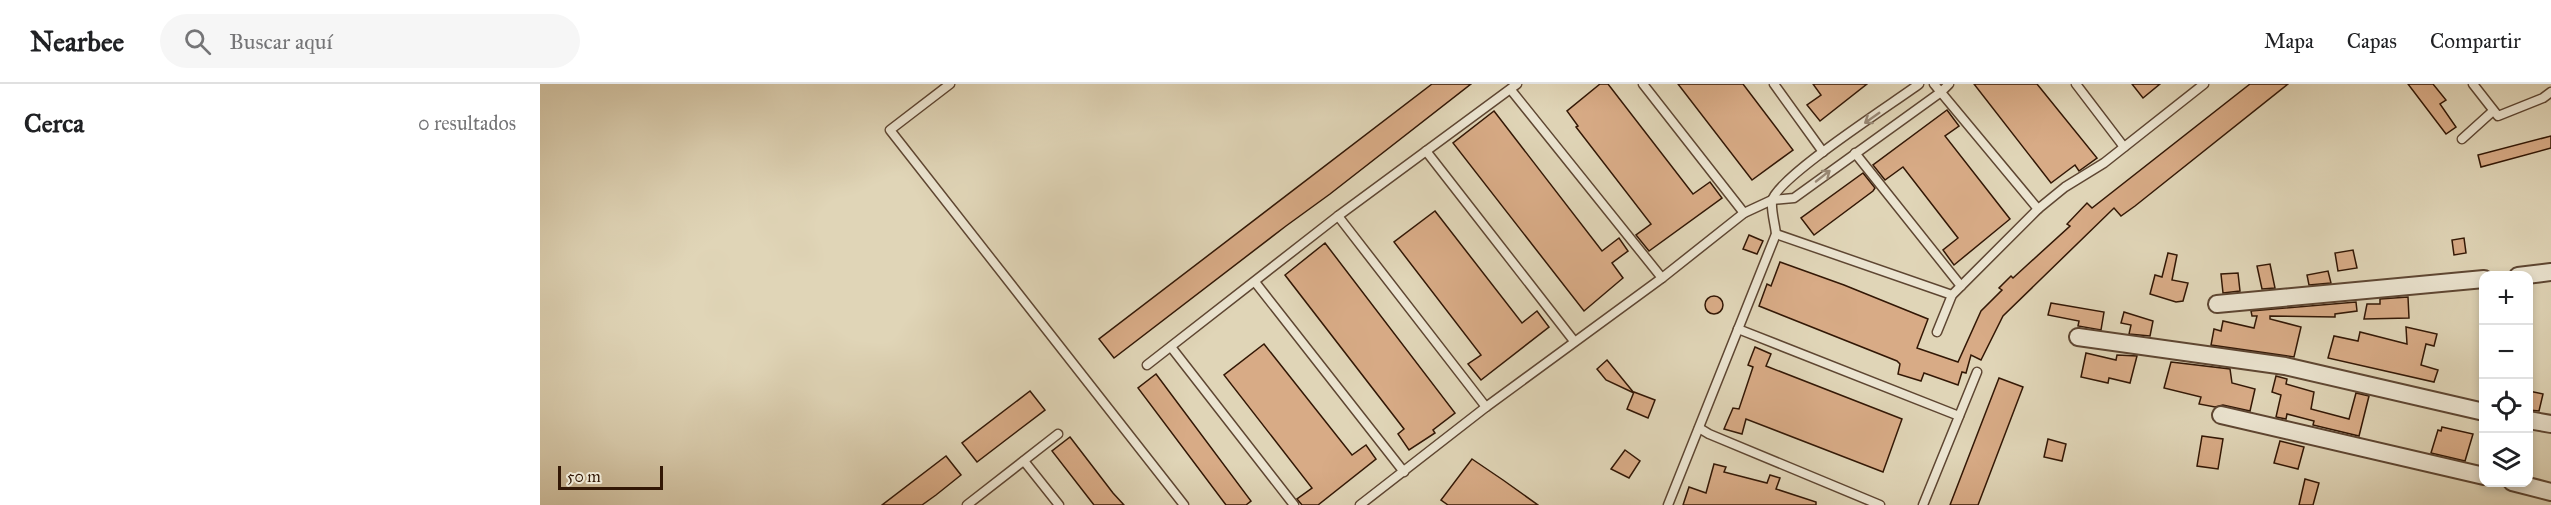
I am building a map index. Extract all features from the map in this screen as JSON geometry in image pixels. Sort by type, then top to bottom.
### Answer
[{"type":"street","points":[[2533,274],[2551,272]]},
{"type":"street","points":[[2217,304],[2479,279]]},
{"type":"street","points":[[2078,337],[2285,366],[2479,411]]},
{"type":"street","points":[[2222,415],[2479,475]]},
{"type":"street","points":[[2533,421],[2551,424]]},
{"type":"street","points":[[2529,487],[2551,492]]},
{"type":"lane","points":[[950,84],[890,130],[1184,505]]},
{"type":"lane","points":[[1643,84],[1744,213]]},
{"type":"lane","points":[[1774,84],[1823,152]]},
{"type":"lane","points":[[1668,505],[1776,234],[1772,201],[1782,184],[1919,84]]},
{"type":"lane","points":[[1934,84],[2038,209]]},
{"type":"lane","points":[[1360,505],[1486,407],[1662,278],[1744,213],[1772,201],[1794,198],[1949,84]]},
{"type":"lane","points":[[2076,84],[2124,147]]},
{"type":"lane","points":[[1938,332],[1952,295],[2038,209],[2065,187],[2104,163],[2204,84]]},
{"type":"lane","points":[[2473,84],[2498,116],[2543,98],[2551,92]]},
{"type":"lane","points":[[1147,365],[1338,216],[1514,87],[1662,278]]},
{"type":"lane","points":[[2462,139],[2493,111]]},
{"type":"lane","points":[[1426,151],[1574,341]]},
{"type":"lane","points":[[1855,153],[1961,286]]},
{"type":"lane","points":[[1338,216],[1486,407]]},
{"type":"lane","points":[[1776,234],[1952,295]]},
{"type":"lane","points":[[1255,282],[1404,472]]},
{"type":"lane","points":[[1738,329],[1959,416]]},
{"type":"lane","points":[[1171,347],[1294,505]]},
{"type":"lane","points":[[1923,505],[1977,372]]},
{"type":"lane","points":[[1699,428],[1709,435],[1880,505]]},
{"type":"lane","points":[[967,505],[1058,434]]},
{"type":"lane","points":[[1024,461],[1059,505]]},
{"type":"building","points":[[1432,84],[1471,84],[1114,358],[1099,339]]},
{"type":"building","points":[[1600,84],[1608,84],[1693,194],[1710,182],[1722,198],[1649,251],[1636,235],[1651,224],[1576,127],[1578,126],[1567,111]]},
{"type":"building","points":[[1678,84],[1743,84],[1793,150],[1752,180]]},
{"type":"building","points":[[1813,84],[1867,84],[1820,121],[1807,105],[1821,95]]},
{"type":"building","points":[[1974,84],[2037,84],[2097,158],[2079,171],[2075,165],[2051,183]]},
{"type":"building","points":[[2132,84],[2160,84],[2143,98]]},
{"type":"building","points":[[2250,84],[2288,84],[2121,216],[2114,208],[2003,316],[1981,360],[1971,355],[1966,373],[1962,372],[1958,385],[1924,373],[1921,381],[1898,374],[1900,364],[1897,361],[1759,306],[1767,284],[1771,286],[1780,262],[1928,319],[1917,348],[1958,362],[1981,311],[2002,290],[1999,288],[2070,226],[2067,224],[2087,203],[2092,208]]},
{"type":"building","points":[[2408,84],[2433,84],[2446,100],[2440,104],[2456,127],[2446,134]]},
{"type":"building","points":[[1947,110],[1959,126],[1945,136],[2010,219],[1954,265],[1943,250],[1958,238],[1903,167],[1885,180],[1873,165]]},
{"type":"building","points":[[1494,111],[1602,251],[1619,238],[1628,251],[1612,263],[1623,278],[1584,311],[1453,143]]},
{"type":"building","points":[[2551,136],[2551,148],[2481,167],[2478,155]]},
{"type":"building","points":[[1863,173],[1875,188],[1873,191],[1814,235],[1801,218]]},
{"type":"building","points":[[1435,211],[1522,323],[1537,311],[1549,327],[1481,380],[1468,364],[1481,355],[1394,242]]},
{"type":"building","points":[[1749,235],[1763,241],[1757,254],[1743,249]]},
{"type":"building","points":[[2464,238],[2466,253],[2454,255],[2452,240]]},
{"type":"building","points":[[1325,243],[1455,413],[1433,430],[1435,433],[1409,450],[1398,434],[1404,429],[1285,275]]},
{"type":"building","points":[[2353,250],[2357,268],[2338,271],[2335,253]]},
{"type":"building","points":[[2168,253],[2177,255],[2172,280],[2188,283],[2183,301],[2176,302],[2150,294],[2155,275],[2162,277]]},
{"type":"building","points":[[2270,264],[2275,288],[2262,289],[2257,266]]},
{"type":"building","points":[[2328,271],[2331,283],[2309,285],[2307,275]]},
{"type":"building","points":[[2238,273],[2240,291],[2223,293],[2221,274]]},
{"type":"building","points":[[1710,296],[1718,296],[1723,301],[1721,312],[1710,314],[1705,309],[1705,301]]},
{"type":"building","points":[[2408,297],[2409,318],[2364,319],[2367,304],[2380,304],[2380,299]]},
{"type":"building","points":[[2356,302],[2357,311],[2335,314],[2335,317],[2270,316],[2270,319],[2301,327],[2294,357],[2211,345],[2214,329],[2221,331],[2223,321],[2254,328],[2257,316],[2252,316],[2251,311]]},
{"type":"building","points":[[2051,303],[2104,312],[2101,330],[2078,326],[2079,321],[2048,315]]},
{"type":"building","points":[[2124,312],[2153,321],[2150,336],[2129,334],[2131,325],[2121,323]]},
{"type":"building","points":[[2406,327],[2437,334],[2434,346],[2426,344],[2421,365],[2438,370],[2434,382],[2328,358],[2334,336],[2358,341],[2360,332],[2407,344]]},
{"type":"building","points":[[1264,344],[1352,455],[1366,445],[1376,459],[1318,505],[1302,505],[1297,499],[1312,488],[1224,375]]},
{"type":"building","points":[[1755,347],[1771,354],[1766,366],[1902,419],[1883,472],[1746,419],[1742,434],[1724,429],[1733,408],[1739,409],[1753,367],[1748,365]]},
{"type":"building","points":[[2086,353],[2116,360],[2117,355],[2137,356],[2130,383],[2109,378],[2108,383],[2081,377]]},
{"type":"building","points":[[1607,360],[1634,393],[1606,380],[1597,369]]},
{"type":"building","points":[[2171,362],[2230,369],[2232,383],[2255,389],[2250,411],[2223,405],[2215,407],[2199,404],[2201,397],[2164,388]]},
{"type":"building","points":[[1156,374],[1251,501],[1246,505],[1226,505],[1138,388]]},
{"type":"building","points":[[2276,376],[2287,379],[2286,384],[2314,392],[2311,409],[2349,419],[2356,393],[2369,396],[2359,436],[2313,425],[2314,421],[2287,414],[2286,419],[2276,417],[2281,395],[2272,392]]},
{"type":"building","points":[[1999,378],[2023,387],[1978,505],[1950,505]]},
{"type":"building","points":[[1030,391],[1045,410],[977,462],[962,443]]},
{"type":"building","points":[[1634,392],[1655,400],[1648,418],[1627,409]]},
{"type":"building","points":[[2533,392],[2543,394],[2539,411],[2533,410]]},
{"type":"building","points":[[2442,427],[2473,434],[2465,461],[2431,453],[2438,430],[2441,431]]},
{"type":"building","points":[[2202,436],[2223,439],[2218,469],[2197,466]]},
{"type":"building","points":[[1070,437],[1124,505],[1094,505],[1052,451]]},
{"type":"building","points":[[2048,439],[2066,444],[2062,461],[2044,457]]},
{"type":"building","points":[[2280,441],[2304,447],[2298,469],[2274,463]]},
{"type":"building","points":[[1625,450],[1640,461],[1629,478],[1611,469]]},
{"type":"building","points":[[946,456],[961,475],[936,495],[922,505],[882,505]]},
{"type":"building","points":[[1472,459],[1538,505],[1448,505],[1441,500]]},
{"type":"building","points":[[1714,464],[1726,467],[1724,472],[1767,483],[1770,475],[1780,478],[1776,489],[1816,502],[1816,505],[1683,505],[1689,487],[1706,493]]},
{"type":"building","points":[[2305,479],[2319,483],[2313,505],[2299,505]]}]
